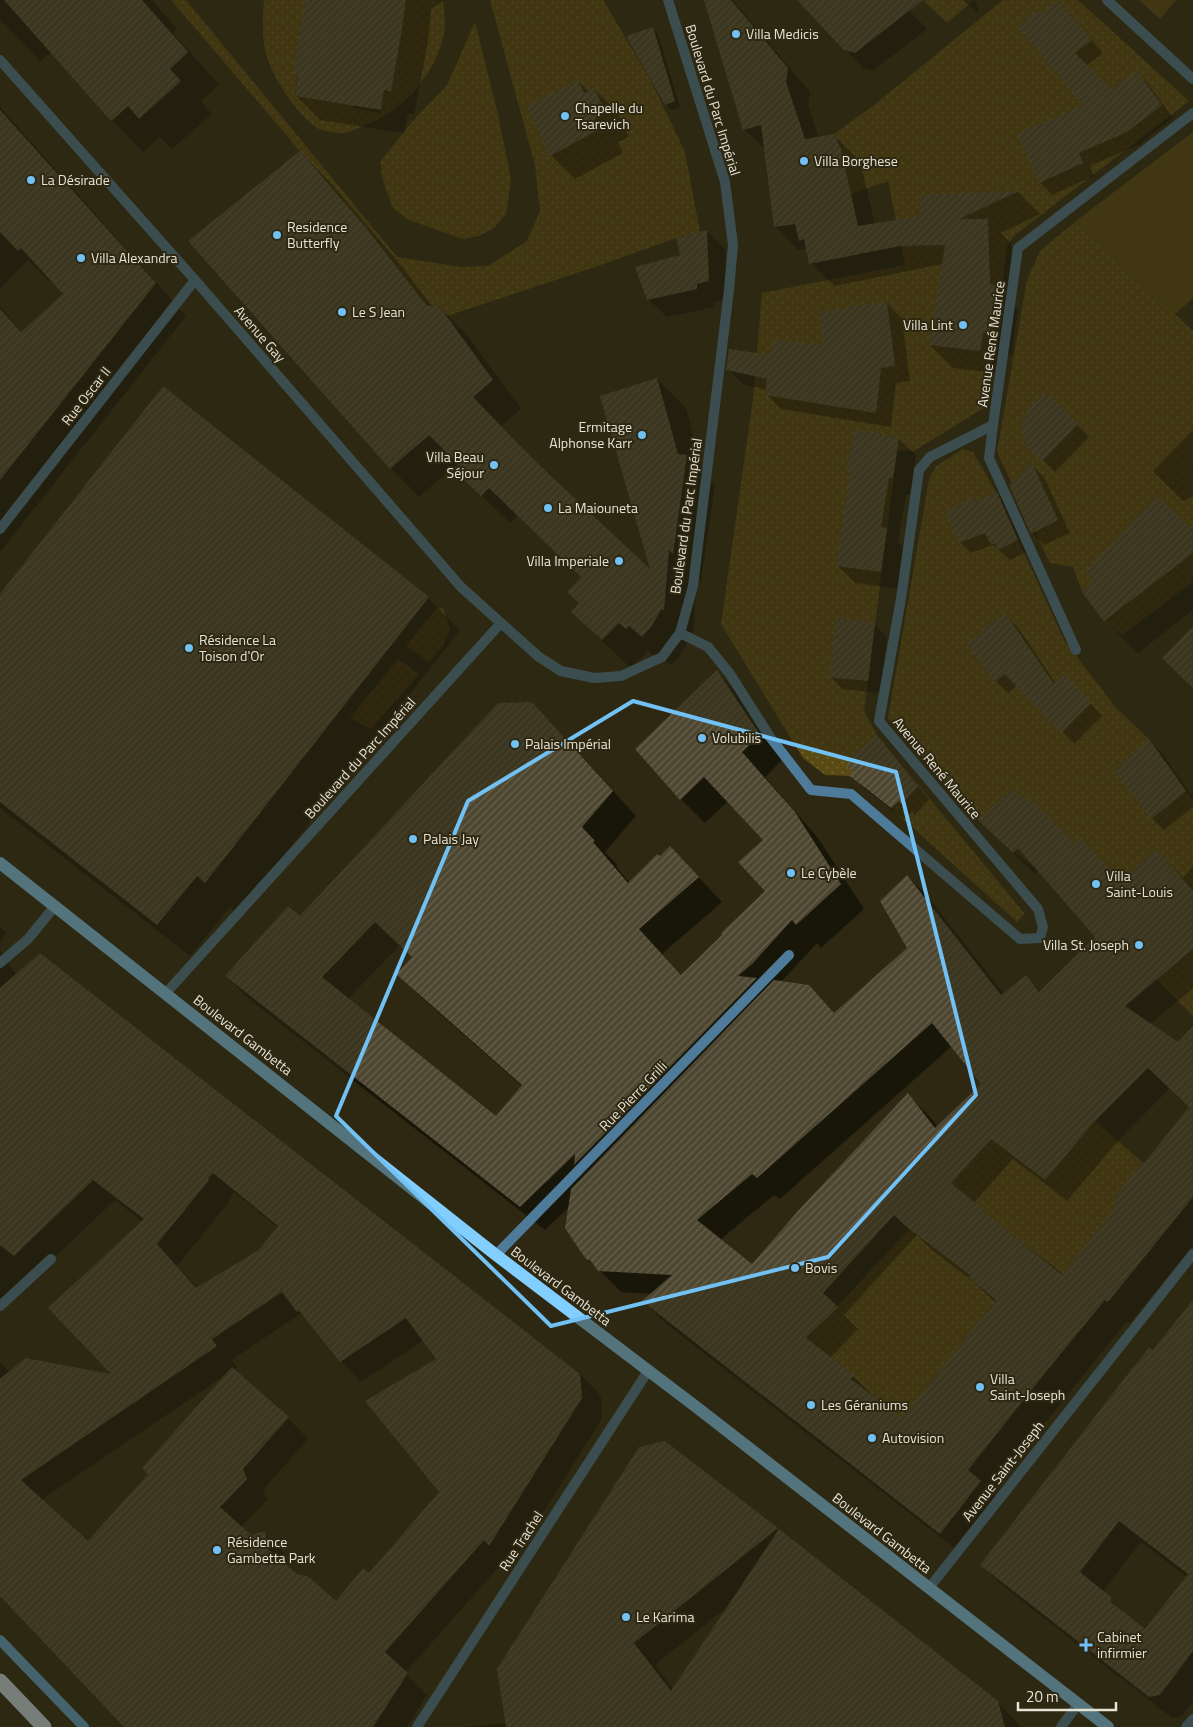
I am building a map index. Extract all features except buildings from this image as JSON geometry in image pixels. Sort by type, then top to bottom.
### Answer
[{"type":"highway","points":[[2,1683],[44,1727]]},
{"type":"main road","name":"Boulevard Gambetta","points":[[0,863],[496,1255],[1108,1727]]},
{"type":"street","name":"Boulevard du Parc Impérial","points":[[166,993],[501,623],[539,657],[561,671],[594,678],[621,676],[662,657],[680,633],[692,586],[730,290],[733,245],[725,182],[668,0]]},
{"type":"street","points":[[1107,0],[1193,79]]},
{"type":"street","name":"Avenue Gay","points":[[0,60],[195,280],[461,587],[501,623]]},
{"type":"street","name":"Avenue René Maurice","points":[[680,633],[708,647],[730,674],[770,737],[811,790],[851,794],[1020,939],[1040,938],[1043,926],[1038,909],[879,721],[901,600],[919,470],[930,457],[993,425],[1018,248],[1193,113]]},
{"type":"street","name":"Rue Oscar II","points":[[0,529],[195,280]]},
{"type":"street","points":[[993,425],[989,458],[1076,650]]},
{"type":"street","points":[[0,963],[28,939],[55,906]]},
{"type":"street","name":"Rue Pierre Grilli","points":[[496,1255],[790,955]]},
{"type":"street","name":"Avenue Saint-Joseph","points":[[929,1588],[1193,1254]]},
{"type":"street","points":[[0,1306],[51,1259]]},
{"type":"street","name":"Rue Trachel","points":[[417,1727],[648,1371]]},
{"type":"street","points":[[0,1640],[84,1727]]},
{"type":"street","points":[[1061,1727],[1078,1704]]},
{"type":"street","points":[[1186,1727],[1193,1719]]},
{"type":"highlighted area","points":[[633,701],[896,772],[976,1095],[828,1257],[551,1326],[336,1116],[468,801]]},
{"type":"shaded area","points":[[171,0],[186,0],[397,257],[461,267],[488,266],[527,241],[540,211],[535,165],[490,0],[603,0],[651,81],[685,152],[700,232],[676,238],[447,316],[439,306],[427,306],[300,151]]},
{"type":"shaded area","points":[[264,0],[305,0],[295,96],[354,104],[354,108],[381,113],[384,90],[390,92],[406,0],[443,0],[444,34],[434,63],[426,76],[417,88],[395,109],[353,131],[346,133],[329,132],[317,128],[309,122],[287,96],[270,66],[264,43]]},
{"type":"shaded area","points":[[923,0],[974,0],[947,23]]},
{"type":"shaded area","points":[[1003,0],[1078,0],[1189,101],[1015,235],[1007,246],[987,406],[914,451],[897,451],[864,711],[877,735],[1025,914],[1017,922],[891,808],[850,776],[825,775],[803,758],[721,624],[753,399],[762,293],[905,265],[888,181],[851,194],[841,149],[834,134],[873,106]]},
{"type":"shaded area","points":[[1139,0],[1176,0],[1160,19]]},
{"type":"shaded area","points":[[475,22],[498,115],[511,179],[506,214],[494,228],[479,236],[462,239],[409,220],[393,208],[383,181],[380,162],[411,123],[447,85]]},
{"type":"shaded area","points":[[1193,132],[1193,298],[1175,314],[1076,221]]},
{"type":"shaded area","points":[[1076,221],[1193,331],[1193,582],[1122,635],[1104,621],[1082,592],[1073,567],[1050,563],[997,452],[1027,280],[1040,251]]},
{"type":"shaded area","points":[[963,449],[973,452],[996,492],[1064,640],[1116,708],[1149,739],[1193,800],[1193,1016],[1156,979],[1080,838],[1040,872],[1018,855],[979,819],[888,718],[929,479],[936,466]]},
{"type":"shaded area","points":[[443,607],[450,629],[443,646],[429,662],[406,646],[436,609]]},
{"type":"shaded area","points":[[398,659],[419,674],[371,729],[350,718]]},
{"type":"shaded area","points":[[1095,1121],[1142,1162],[1113,1201],[1126,1212],[1066,1276],[1005,1230],[968,1277],[996,1300],[902,1419],[806,1340],[909,1229],[944,1255],[983,1209],[946,1179],[960,1165],[972,1160],[991,1139],[1045,1180]]},
{"type":"place","name":"Villa Medicis","points":[[736,34]]},
{"type":"place","name":"Chapelle du Tsarevich","points":[[565,116]]},
{"type":"place","name":"Villa Borghese","points":[[804,161]]},
{"type":"place","name":"La Désirade","points":[[31,180]]},
{"type":"place","name":"Residence Butterfly","points":[[277,235]]},
{"type":"place","name":"Villa Alexandra","points":[[81,258]]},
{"type":"place","name":"Le S Jean","points":[[342,312]]},
{"type":"place","name":"Villa Lint","points":[[963,325]]},
{"type":"place","name":"Ermitage Alphonse Karr","points":[[642,435]]},
{"type":"place","name":"Villa Beau Séjour","points":[[494,465]]},
{"type":"place","name":"La Maiouneta","points":[[548,508]]},
{"type":"place","name":"Villa Imperiale","points":[[619,561]]},
{"type":"place","name":"Résidence La Toison d'Or","points":[[189,648]]},
{"type":"place","name":"Volubilis","points":[[702,738]]},
{"type":"place","name":"Palais Impérial","points":[[515,744]]},
{"type":"place","name":"Palais Jay","points":[[413,839]]},
{"type":"place","name":"Le Cybèle","points":[[791,873]]},
{"type":"place","name":"Villa Saint-Louis","points":[[1096,884]]},
{"type":"place","name":"Villa St. Joseph","points":[[1139,945]]},
{"type":"place","name":"Bovis","points":[[795,1268]]},
{"type":"place","name":"Villa Saint-Joseph","points":[[980,1387]]},
{"type":"place","name":"Les Géraniums","points":[[811,1405]]},
{"type":"place","name":"Autovision","points":[[872,1438]]},
{"type":"place","name":"Résidence Gambetta Park","points":[[217,1550]]},
{"type":"place","name":"Le Karima","points":[[626,1617]]},
{"type":"place","name":"Cabinet infirmier","points":[[1086,1645]]}]
